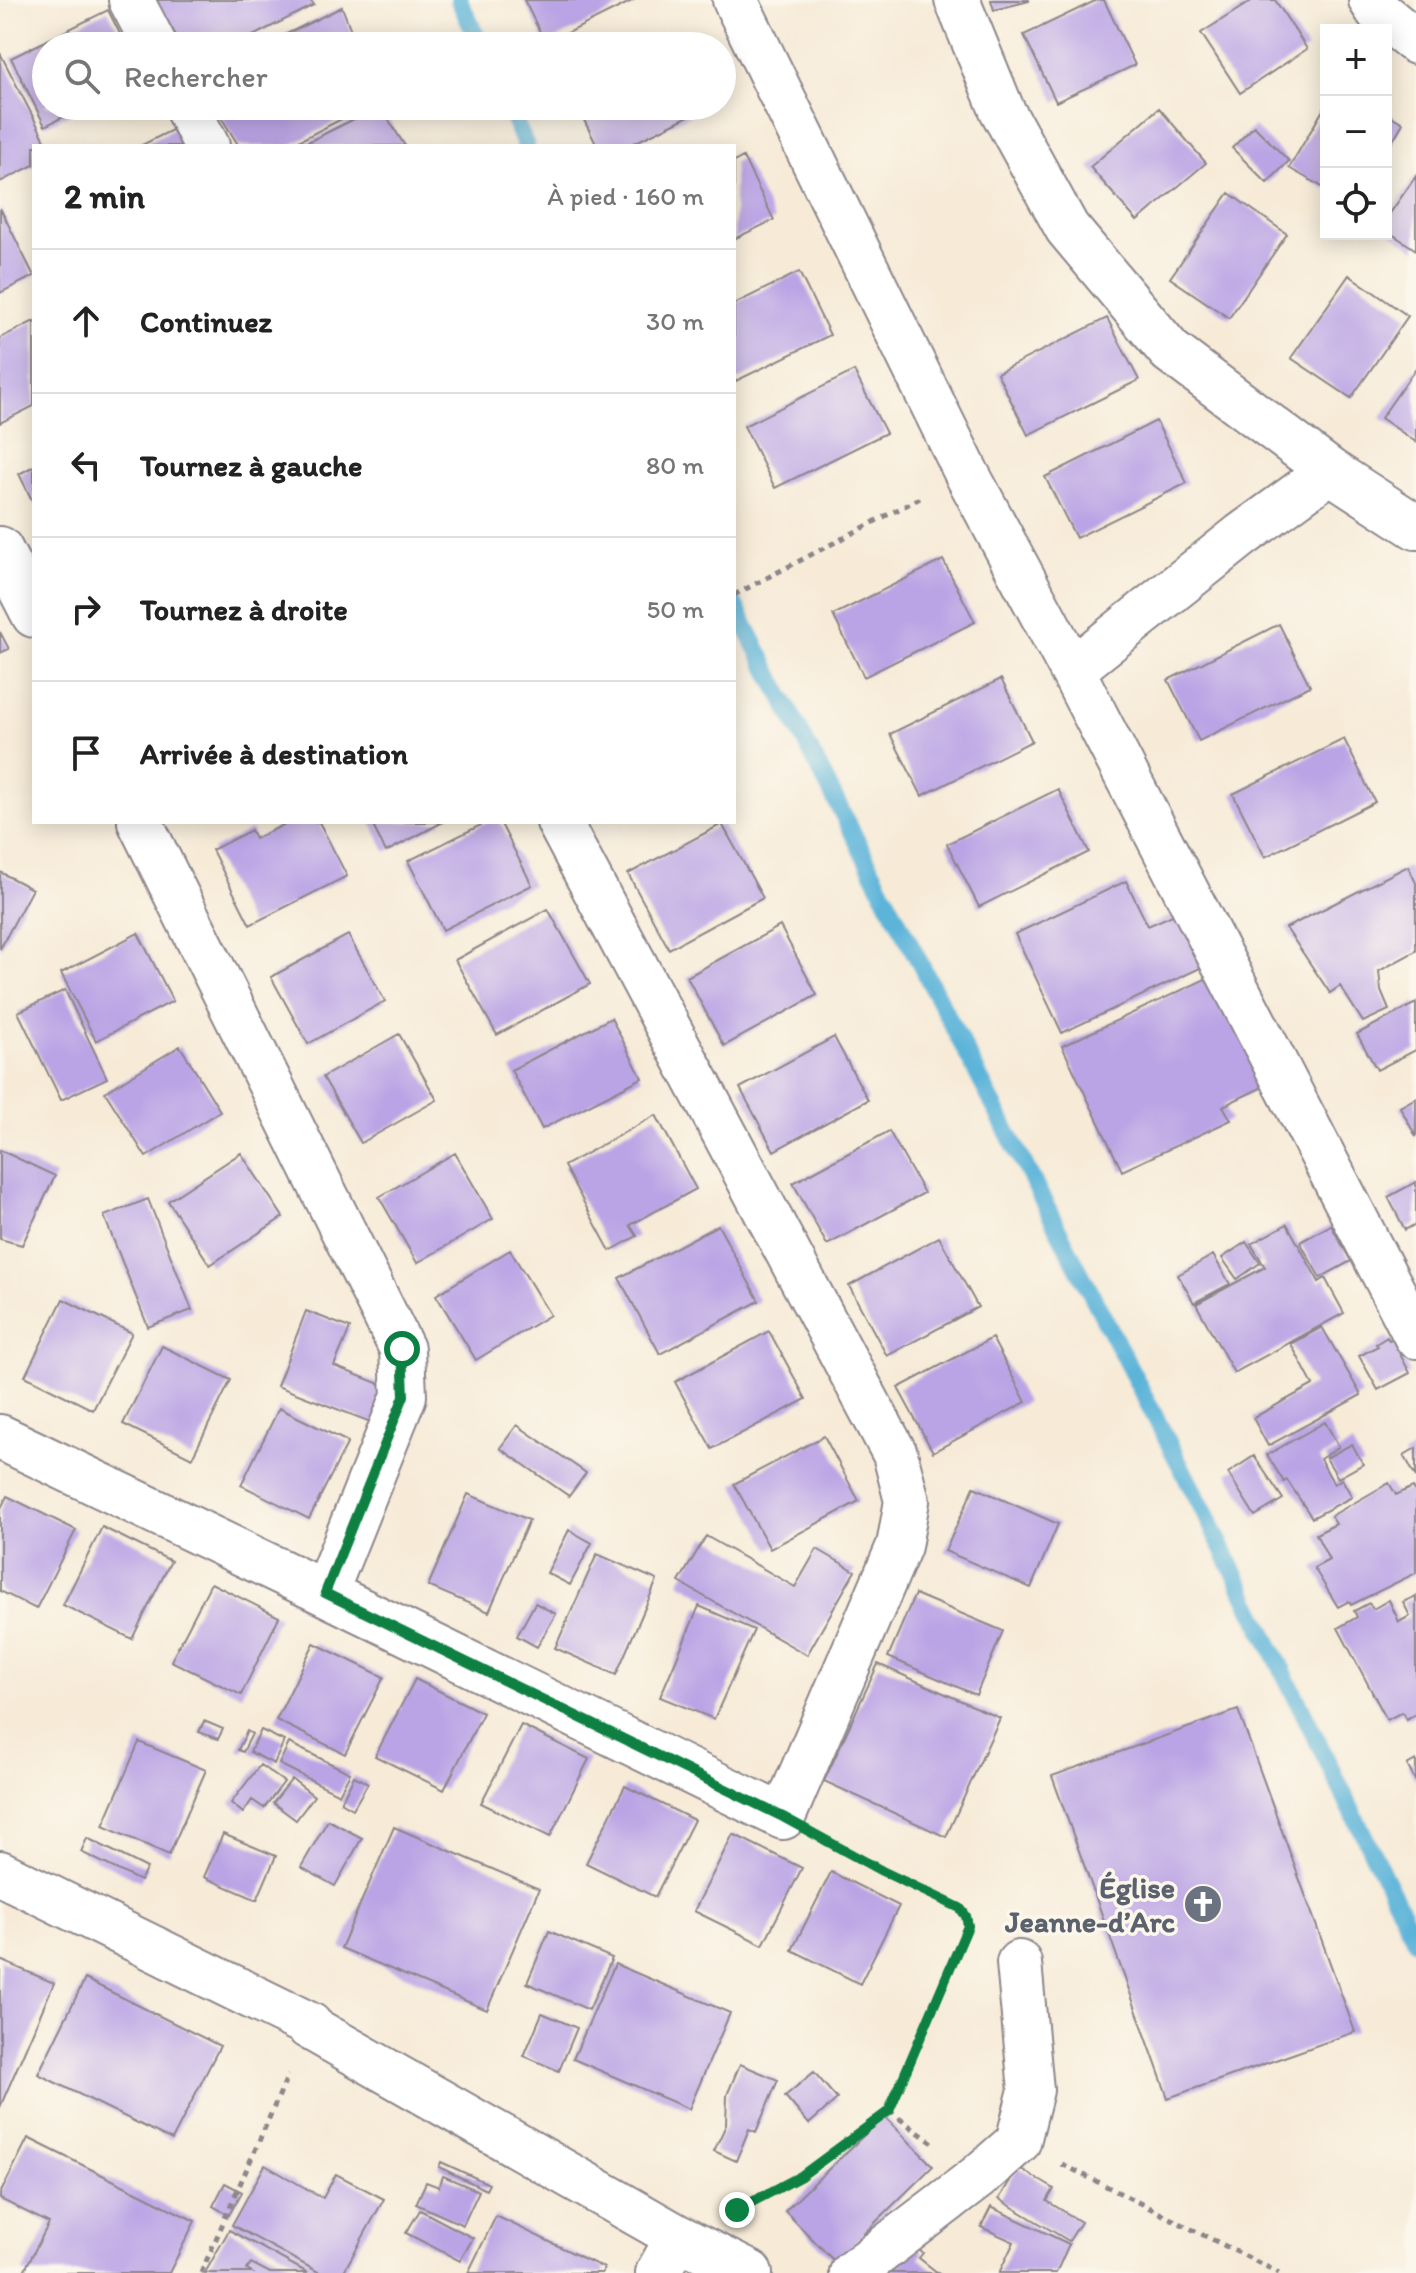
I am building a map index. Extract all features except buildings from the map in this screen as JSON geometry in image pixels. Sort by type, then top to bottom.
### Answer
[{"type":"street","points":[[131,0],[148,32]]},
{"type":"street","points":[[735,0],[967,474],[1072,670],[1416,1336]]},
{"type":"street","points":[[957,0],[1002,110],[1067,228],[1170,351],[1330,471],[1416,527]]},
{"type":"street","points":[[1371,0],[1378,11],[1416,42]]},
{"type":"street","points":[[193,120],[206,144]]},
{"type":"street","points":[[1072,670],[1242,535],[1330,471]]},
{"type":"street","points":[[0,549],[32,611]]},
{"type":"street","points":[[141,824],[402,1349],[404,1396],[325,1593]]},
{"type":"street","points":[[0,1437],[783,1817],[899,1546],[907,1501],[895,1454],[560,824]]},
{"type":"street","points":[[0,1873],[310,2025],[668,2255],[750,2273]]},
{"type":"street","points":[[852,2273],[978,2177],[1018,2142],[1031,2090],[1019,1963]]},
{"type":"path","points":[[736,594],[967,474]]},
{"type":"path","points":[[668,2255],[737,2210],[801,2176],[889,2111],[968,1926],[960,1908],[783,1817]]},
{"type":"path","points":[[201,2273],[309,2027]]},
{"type":"path","points":[[1018,2142],[1279,2273]]},
{"type":"waterway","points":[[459,0],[474,32]]},
{"type":"waterway","points":[[514,120],[525,144]]},
{"type":"waterway","points":[[736,608],[1209,1521],[1416,1941]]},
{"type":"place","name":"Église Jeanne-d’Arc","points":[[1203,1904]]},
{"type":"route","points":[[402,1349],[404,1396],[325,1593],[783,1817],[882,1871],[960,1908],[966,1916],[968,1926],[889,2111],[801,2176],[737,2210]]}]
